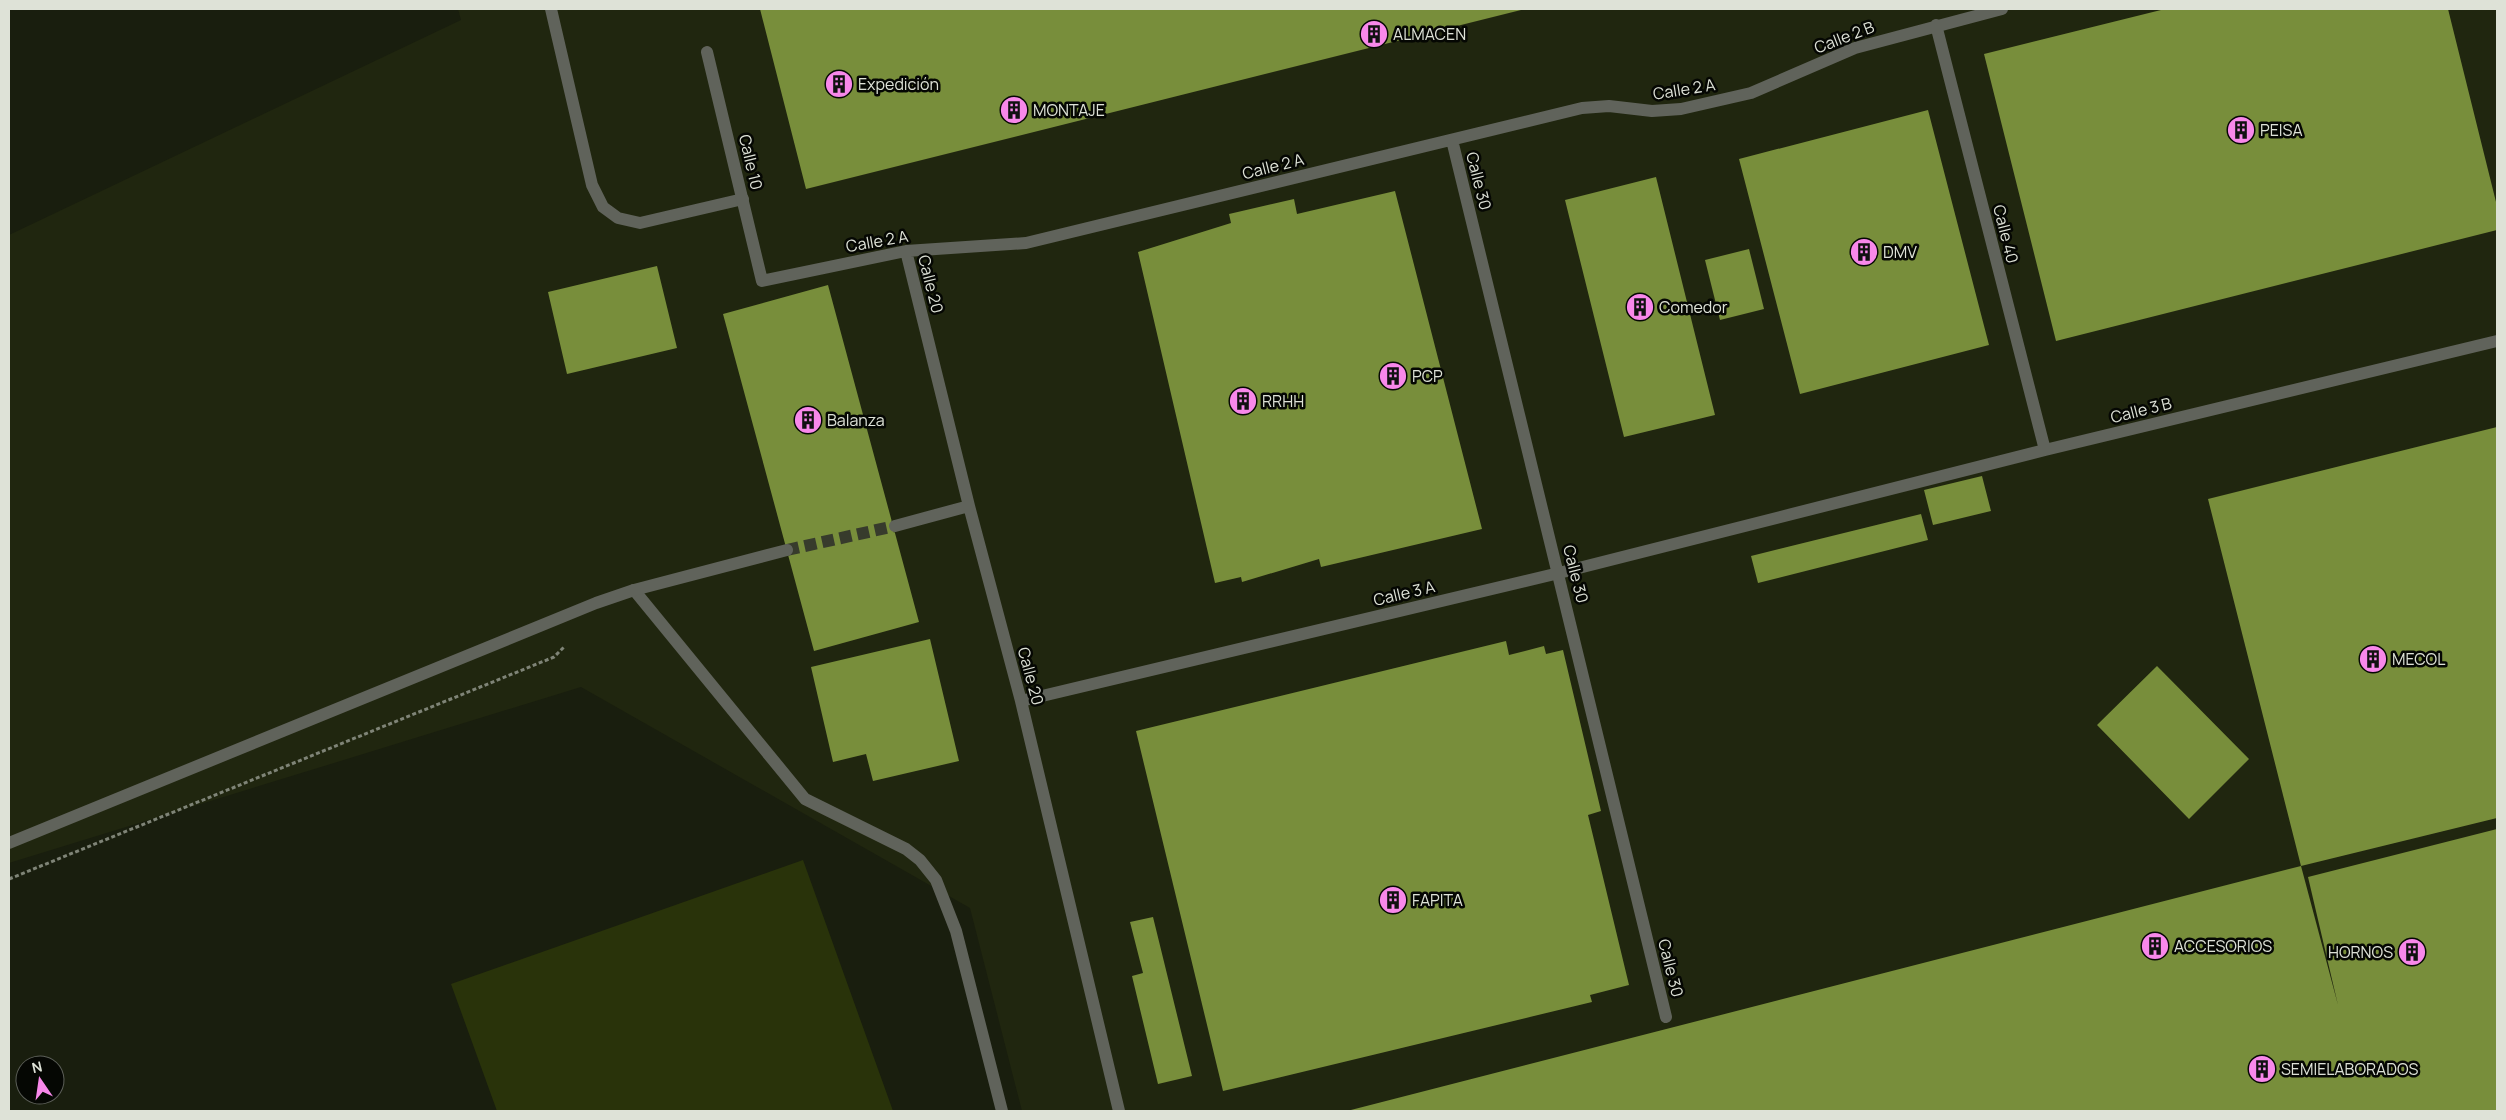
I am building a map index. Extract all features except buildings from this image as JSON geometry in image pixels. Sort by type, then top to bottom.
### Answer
[{"type":"street","points":[[551,9],[592,185],[603,207],[618,218],[640,223],[743,199]]},
{"type":"street","name":"Calle 2 B","points":[[1788,79],[1855,48],[2002,9]]},
{"type":"street","name":"Calle 40","points":[[1936,25],[2045,450]]},
{"type":"street","name":"Calle 10","points":[[708,52],[762,281]]},
{"type":"street","name":"Calle 2 A","points":[[762,281],[906,251],[1026,243],[1582,108],[1609,106],[1652,112],[1681,109],[1751,93],[1788,79]]},
{"type":"street","name":"Calle 30","points":[[1452,140],[1666,1018]]},
{"type":"street","name":"Calle 20","points":[[906,251],[969,506],[1021,701],[1119,1111]]},
{"type":"street","name":"Calle 3 B","points":[[1794,515],[2045,450],[2497,341]]},
{"type":"street","points":[[894,526],[969,506]]},
{"type":"street","name":"Calle 3 A","points":[[1021,701],[1794,515]]},
{"type":"street","points":[[9,843],[580,609],[634,590],[787,550]]},
{"type":"street","points":[[634,590],[805,799],[906,849],[920,860],[936,880],[956,931],[1002,1111]]},
{"type":"path","points":[[9,879],[554,656],[570,638],[580,609]]},
{"type":"shaded area","points":[[458,9],[2497,9],[2497,1111],[1022,1111],[970,908],[581,687],[9,863],[9,235],[461,20]]},
{"type":"shaded area","points":[[803,860],[893,1111],[497,1111],[451,984]]},
{"type":"tunnel","points":[[787,550],[895,526]]},
{"type":"place","name":"ALMACEN","points":[[1374,34]]},
{"type":"place","name":"Expedición","points":[[839,84]]},
{"type":"place","name":"MONTAJE","points":[[1014,110]]},
{"type":"place","name":"PEISA","points":[[2241,130]]},
{"type":"place","name":"DMV","points":[[1864,252]]},
{"type":"place","name":"Comedor","points":[[1640,307]]},
{"type":"place","name":"PCP","points":[[1393,376]]},
{"type":"place","name":"RRHH","points":[[1243,401]]},
{"type":"place","name":"Balanza","points":[[808,420]]},
{"type":"place","name":"MECOL","points":[[2373,659]]},
{"type":"place","name":"FAPITA","points":[[1393,900]]},
{"type":"place","name":"ACCESORIOS","points":[[2155,946]]},
{"type":"place","name":"HORNOS","points":[[2412,952]]},
{"type":"place","name":"SEMIELABORADOS","points":[[2262,1069]]}]
